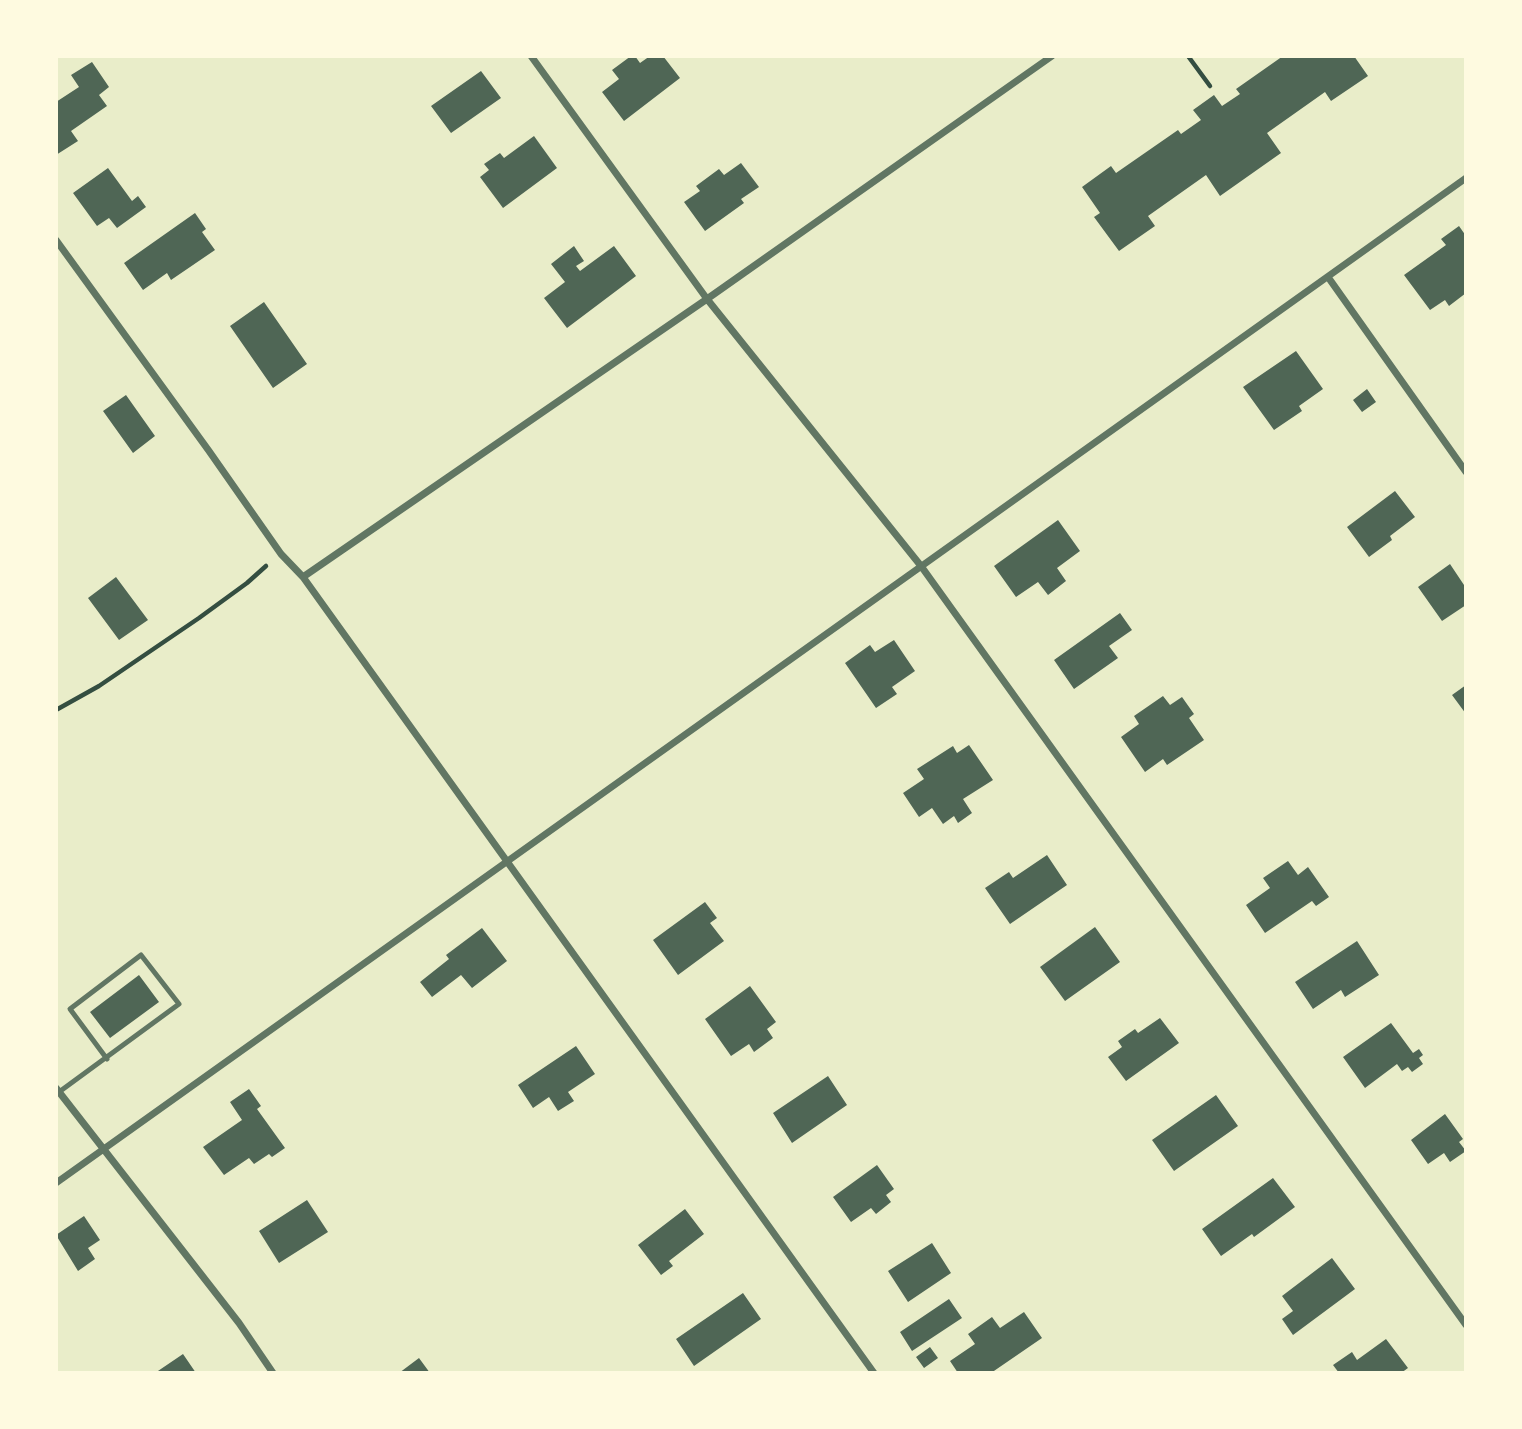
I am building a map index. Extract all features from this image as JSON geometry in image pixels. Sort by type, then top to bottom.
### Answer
[{"type":"street","points":[[531,56],[707,299],[921,566],[1466,1325]]},
{"type":"street","points":[[303,578],[1052,56]]},
{"type":"street","points":[[56,1183],[1466,178]]},
{"type":"street","points":[[56,240],[281,554],[303,578],[874,1373]]},
{"type":"street","points":[[1328,277],[1466,472]]},
{"type":"street","points":[[58,1090],[239,1323],[273,1373]]},
{"type":"lane","points":[[58,1090],[107,1059],[179,1004],[141,955],[70,1009],[107,1059]]},
{"type":"path","points":[[1188,56],[1210,86]]},
{"type":"path","points":[[56,710],[99,686],[199,618],[281,554]]},
{"type":"building","points":[[635,56],[640,63],[650,56],[663,56],[680,78],[624,121],[602,92],[619,79],[612,70]]},
{"type":"building","points":[[1283,56],[1354,56],[1368,76],[1331,101],[1325,92],[1267,133],[1281,153],[1220,196],[1206,175],[1148,216],[1155,226],[1119,251],[1094,217],[1100,213],[1082,187],[1111,166],[1116,173],[1178,130],[1181,134],[1201,120],[1193,110],[1214,95],[1222,106],[1240,94],[1236,89]]},
{"type":"building","points":[[92,62],[109,87],[99,95],[107,106],[71,131],[78,141],[56,155],[56,102],[79,87],[71,75]]},
{"type":"building","points":[[481,71],[501,98],[451,133],[431,106]]},
{"type":"building","points":[[534,136],[557,168],[503,208],[480,177],[489,170],[484,164],[500,153],[504,158]]},
{"type":"building","points":[[741,163],[759,187],[741,199],[744,203],[705,231],[684,202],[700,191],[696,186],[719,169],[724,175]]},
{"type":"building","points":[[108,168],[132,201],[138,196],[146,207],[117,228],[109,218],[97,226],[73,193]]},
{"type":"building","points":[[195,213],[206,229],[202,232],[215,250],[171,280],[167,273],[143,290],[124,263]]},
{"type":"building","points":[[1459,226],[1466,236],[1466,293],[1449,306],[1445,300],[1430,310],[1404,275],[1446,245],[1441,239]]},
{"type":"building","points":[[574,246],[584,261],[576,266],[580,271],[614,246],[636,276],[567,328],[544,298],[565,282],[551,264]]},
{"type":"building","points":[[264,302],[307,364],[273,388],[230,326]]},
{"type":"building","points":[[1296,351],[1323,389],[1299,406],[1302,411],[1274,430],[1243,387]]},
{"type":"building","points":[[1367,389],[1376,402],[1362,412],[1353,400]]},
{"type":"building","points":[[126,395],[155,436],[133,453],[103,411]]},
{"type":"building","points":[[1395,491],[1415,517],[1390,536],[1392,540],[1369,557],[1347,527]]},
{"type":"building","points":[[1058,520],[1080,551],[1057,568],[1066,581],[1048,595],[1038,582],[1016,597],[994,566]]},
{"type":"building","points":[[1450,564],[1466,588],[1466,605],[1442,621],[1418,587]]},
{"type":"building","points":[[116,577],[148,620],[119,640],[88,598]]},
{"type":"building","points":[[1120,613],[1132,630],[1109,646],[1118,658],[1074,689],[1054,660]]},
{"type":"building","points":[[894,640],[915,671],[892,687],[897,694],[876,708],[845,663],[870,645],[875,652]]},
{"type":"building","points":[[1466,685],[1466,714],[1452,695]]},
{"type":"building","points":[[1163,696],[1170,705],[1182,697],[1194,714],[1189,718],[1204,740],[1167,765],[1163,759],[1145,772],[1121,737],[1139,724],[1134,716]]},
{"type":"building","points":[[969,745],[993,780],[963,799],[972,813],[958,823],[954,816],[943,824],[932,808],[919,817],[903,793],[924,779],[917,769],[953,746],[957,753]]},
{"type":"building","points":[[1047,855],[1067,885],[1010,924],[985,888],[1009,872],[1013,878]]},
{"type":"building","points":[[1288,861],[1298,875],[1308,867],[1329,897],[1316,906],[1312,901],[1265,933],[1246,905],[1270,888],[1263,878]]},
{"type":"building","points":[[705,902],[717,918],[710,923],[724,941],[678,975],[653,940]]},
{"type":"building","points":[[1095,927],[1120,962],[1065,1001],[1040,967]]},
{"type":"building","points":[[482,928],[507,961],[472,988],[461,975],[432,997],[420,982],[449,959],[446,955]]},
{"type":"building","points":[[1357,941],[1379,975],[1345,997],[1341,990],[1313,1009],[1295,982]]},
{"type":"building","points":[[139,975],[159,1002],[110,1038],[90,1012]]},
{"type":"building","points":[[750,986],[776,1022],[767,1029],[773,1038],[754,1052],[749,1044],[731,1056],[705,1019]]},
{"type":"building","points":[[1160,1018],[1179,1043],[1126,1081],[1108,1057],[1122,1047],[1118,1041],[1135,1029],[1138,1033]]},
{"type":"building","points":[[1391,1023],[1413,1053],[1419,1049],[1423,1055],[1419,1058],[1423,1064],[1412,1072],[1408,1067],[1402,1071],[1397,1064],[1365,1088],[1343,1057]]},
{"type":"building","points":[[576,1046],[595,1074],[568,1092],[574,1101],[558,1111],[549,1097],[533,1108],[518,1085]]},
{"type":"building","points":[[828,1076],[847,1105],[792,1143],[773,1113]]},
{"type":"building","points":[[249,1089],[261,1106],[257,1109],[285,1148],[254,1164],[249,1158],[224,1175],[203,1147],[242,1120],[230,1102]]},
{"type":"building","points":[[1216,1095],[1238,1126],[1174,1171],[1152,1140]]},
{"type":"building","points":[[1445,1114],[1463,1139],[1459,1142],[1466,1151],[1450,1162],[1444,1153],[1428,1164],[1411,1140]]},
{"type":"building","points":[[877,1165],[894,1189],[886,1195],[891,1202],[876,1214],[871,1208],[851,1222],[833,1197]]},
{"type":"building","points":[[1273,1178],[1295,1207],[1254,1237],[1252,1234],[1221,1256],[1202,1229]]},
{"type":"building","points":[[307,1200],[328,1232],[279,1263],[259,1231]]},
{"type":"building","points":[[685,1209],[704,1234],[669,1261],[673,1266],[661,1275],[638,1245]]},
{"type":"building","points":[[84,1216],[100,1240],[88,1248],[95,1259],[78,1271],[56,1235]]},
{"type":"building","points":[[932,1243],[951,1273],[908,1302],[888,1271]]},
{"type":"building","points":[[1332,1258],[1355,1289],[1293,1335],[1282,1319],[1293,1311],[1282,1296]]},
{"type":"building","points":[[743,1293],[761,1319],[694,1366],[676,1339]]},
{"type":"building","points":[[949,1299],[962,1318],[912,1351],[900,1332]]},
{"type":"building","points":[[1024,1312],[1042,1338],[991,1373],[958,1373],[950,1361],[975,1344],[968,1334],[992,1317],[1000,1328]]},
{"type":"building","points":[[1386,1339],[1408,1368],[1401,1373],[1339,1373],[1333,1365],[1352,1352],[1357,1360]]},
{"type":"building","points":[[930,1347],[938,1358],[924,1368],[916,1357]]},
{"type":"building","points":[[183,1354],[196,1373],[155,1373]]},
{"type":"building","points":[[419,1358],[430,1373],[399,1373]]}]
